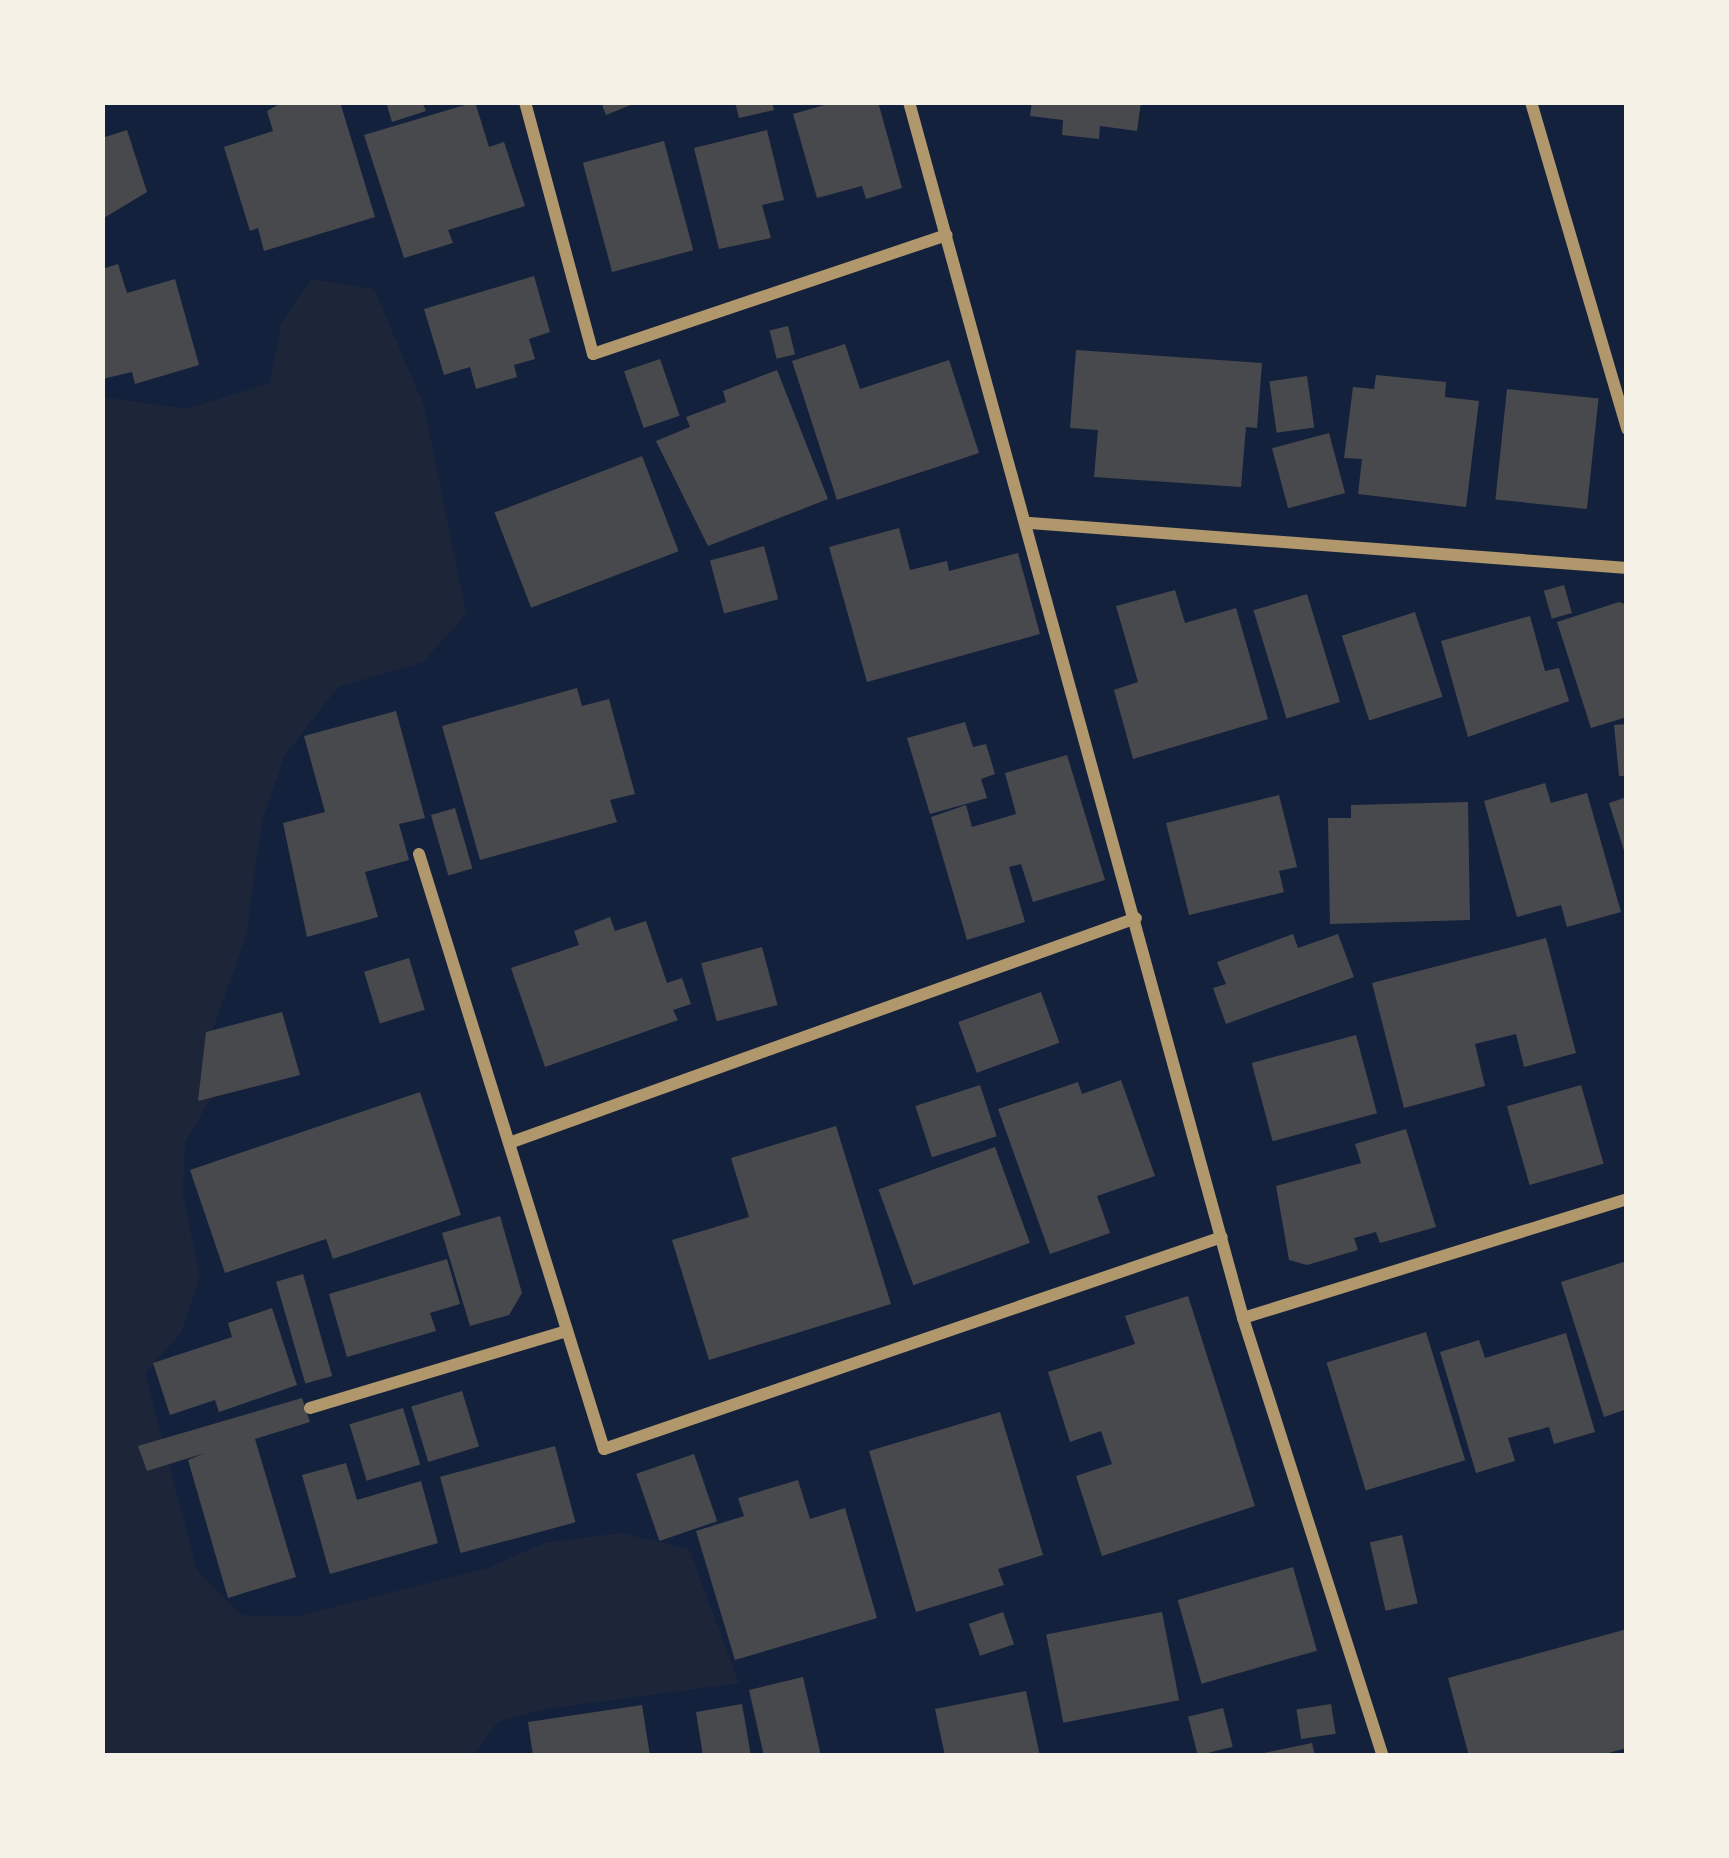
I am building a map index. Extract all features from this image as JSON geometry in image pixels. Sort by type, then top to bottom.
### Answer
[{"type":"street","points":[[524,102],[593,355],[947,235]]},
{"type":"street","points":[[909,102],[1030,523],[1243,1318],[1383,1756]]},
{"type":"street","points":[[1532,102],[1627,429]]},
{"type":"street","points":[[1030,523],[1627,568]]},
{"type":"street","points":[[419,854],[604,1450],[1222,1237]]},
{"type":"street","points":[[509,1143],[1136,918]]},
{"type":"street","points":[[1243,1318],[1627,1199]]},
{"type":"street","points":[[310,1408],[567,1331]]},
{"type":"shaded area","points":[[312,279],[374,289],[424,406],[466,614],[423,662],[338,687],[285,755],[262,820],[246,936],[206,1048],[214,1093],[185,1142],[183,1194],[200,1277],[181,1333],[145,1373],[197,1571],[241,1615],[299,1616],[487,1568],[544,1543],[621,1533],[689,1549],[739,1683],[545,1709],[498,1722],[472,1756],[102,1756],[102,397],[187,409],[270,383],[281,324]]},
{"type":"building","points":[[283,102],[340,102],[375,217],[264,251],[258,228],[250,231],[224,147],[273,131],[267,111]]},
{"type":"building","points":[[386,102],[422,102],[426,111],[392,122]]},
{"type":"building","points":[[475,102],[489,147],[504,142],[525,206],[448,230],[453,243],[404,258],[364,135]]},
{"type":"building","points":[[601,102],[638,102],[606,115]]},
{"type":"building","points":[[735,102],[772,102],[774,110],[739,118]]},
{"type":"building","points":[[835,102],[878,102],[902,188],[866,199],[862,186],[817,198],[793,114]]},
{"type":"building","points":[[1032,102],[1141,102],[1137,131],[1100,126],[1099,139],[1062,135],[1063,120],[1030,116]]},
{"type":"building","points":[[127,130],[147,192],[102,219],[102,138]]},
{"type":"building","points":[[767,130],[784,200],[762,205],[771,238],[719,249],[694,148]]},
{"type":"building","points":[[664,141],[693,250],[612,272],[583,163]]},
{"type":"building","points":[[118,264],[127,293],[175,279],[199,365],[135,384],[132,372],[102,379],[102,269]]},
{"type":"building","points":[[534,276],[550,332],[529,339],[535,359],[514,365],[517,377],[476,389],[470,367],[444,375],[424,309]]},
{"type":"building","points":[[788,326],[795,354],[777,359],[770,331]]},
{"type":"building","points":[[845,344],[860,389],[949,360],[979,453],[837,500],[792,361]]},
{"type":"building","points":[[1076,350],[1262,363],[1257,428],[1246,427],[1241,487],[1094,477],[1098,430],[1070,428]]},
{"type":"building","points":[[660,359],[680,416],[644,428],[624,371]]},
{"type":"building","points":[[777,370],[828,499],[708,546],[656,441],[690,427],[686,417],[726,402],[723,391]]},
{"type":"building","points":[[1376,375],[1446,382],[1445,397],[1479,401],[1466,507],[1358,494],[1362,459],[1344,458],[1353,387],[1374,389]]},
{"type":"building","points":[[1307,376],[1314,427],[1277,433],[1269,381]]},
{"type":"building","points":[[1507,389],[1598,399],[1587,509],[1495,499]]},
{"type":"building","points":[[1329,433],[1345,493],[1288,508],[1272,448]]},
{"type":"building","points":[[642,456],[679,551],[531,608],[494,513]]},
{"type":"building","points":[[899,528],[910,570],[947,561],[949,571],[1018,553],[1040,634],[867,682],[829,547]]},
{"type":"building","points":[[764,546],[778,599],[724,614],[710,560]]},
{"type":"building","points":[[1564,585],[1572,613],[1552,619],[1544,591]]},
{"type":"building","points":[[1175,590],[1185,623],[1236,608],[1268,719],[1133,759],[1114,690],[1138,682],[1116,606]]},
{"type":"building","points":[[1307,594],[1340,702],[1286,718],[1253,610]]},
{"type":"building","points":[[1619,602],[1627,605],[1627,717],[1591,728],[1557,622]]},
{"type":"building","points":[[1415,612],[1443,697],[1369,720],[1342,636]]},
{"type":"building","points":[[1530,616],[1545,671],[1559,668],[1569,701],[1468,737],[1441,641]]},
{"type":"building","points":[[577,688],[582,706],[609,699],[635,794],[610,800],[617,822],[480,860],[442,726]]},
{"type":"building","points":[[396,711],[425,818],[399,824],[409,860],[365,872],[378,917],[307,937],[283,823],[325,812],[304,736]]},
{"type":"building","points":[[965,722],[973,747],[986,744],[995,774],[981,779],[987,798],[930,814],[907,738]]},
{"type":"building","points":[[1627,724],[1627,776],[1619,776],[1614,725]]},
{"type":"building","points":[[1067,755],[1105,880],[1033,902],[1021,864],[1009,867],[1025,922],[967,940],[931,817],[966,805],[972,827],[1016,814],[1005,773]]},
{"type":"building","points":[[1545,783],[1551,803],[1587,793],[1621,912],[1567,927],[1561,905],[1517,917],[1484,801]]},
{"type":"building","points":[[1279,795],[1297,867],[1279,871],[1284,892],[1189,915],[1166,823]]},
{"type":"building","points":[[1627,797],[1627,857],[1626,857],[1609,803]]},
{"type":"building","points":[[1468,802],[1470,920],[1330,924],[1328,818],[1351,818],[1351,805]]},
{"type":"building","points":[[455,808],[472,869],[448,875],[431,815]]},
{"type":"building","points":[[610,917],[615,931],[646,921],[667,983],[682,978],[691,1004],[673,1010],[678,1020],[545,1067],[511,968],[579,945],[574,931]]},
{"type":"building","points":[[1293,934],[1298,948],[1338,934],[1354,977],[1226,1024],[1213,988],[1226,984],[1217,962]]},
{"type":"building","points":[[1546,938],[1576,1053],[1524,1067],[1516,1034],[1475,1044],[1485,1086],[1404,1108],[1372,983]]},
{"type":"building","points":[[762,947],[778,1005],[717,1021],[701,963]]},
{"type":"building","points":[[409,958],[425,1010],[380,1023],[364,972]]},
{"type":"building","points":[[1041,992],[1059,1043],[977,1073],[958,1022]]},
{"type":"building","points":[[282,1012],[300,1075],[198,1101],[206,1032]]},
{"type":"building","points":[[1356,1035],[1377,1113],[1273,1141],[1252,1063]]},
{"type":"building","points":[[1121,1080],[1155,1176],[1097,1196],[1110,1233],[1050,1254],[998,1109],[1078,1082],[1082,1094]]},
{"type":"building","points":[[980,1085],[997,1136],[932,1157],[915,1106]]},
{"type":"building","points":[[1581,1085],[1604,1164],[1530,1185],[1507,1106]]},
{"type":"building","points":[[420,1092],[461,1215],[333,1259],[326,1239],[225,1273],[190,1170]]},
{"type":"building","points":[[836,1126],[891,1304],[709,1360],[672,1240],[749,1217],[731,1158]]},
{"type":"building","points":[[1406,1129],[1436,1227],[1380,1243],[1376,1232],[1354,1238],[1358,1250],[1307,1265],[1289,1260],[1276,1186],[1361,1163],[1355,1144]]},
{"type":"building","points":[[995,1147],[1030,1243],[913,1285],[878,1189]]},
{"type":"building","points":[[500,1216],[522,1293],[509,1315],[470,1326],[442,1233]]},
{"type":"building","points":[[447,1259],[460,1304],[430,1313],[436,1331],[347,1357],[329,1294]]},
{"type":"building","points":[[1627,1261],[1627,1409],[1604,1417],[1561,1282]]},
{"type":"building","points":[[303,1274],[332,1376],[305,1384],[276,1282]]},
{"type":"building","points":[[1188,1296],[1255,1506],[1102,1556],[1076,1476],[1112,1464],[1101,1431],[1070,1442],[1048,1372],[1135,1344],[1125,1316]]},
{"type":"building","points":[[272,1308],[297,1385],[219,1412],[215,1400],[170,1415],[153,1363],[232,1337],[228,1323]]},
{"type":"building","points":[[1426,1332],[1465,1460],[1366,1491],[1327,1362]]},
{"type":"building","points":[[1566,1333],[1595,1432],[1554,1444],[1549,1427],[1508,1438],[1515,1461],[1476,1473],[1440,1352],[1479,1340],[1485,1358]]},
{"type":"building","points":[[462,1391],[479,1446],[428,1462],[411,1406]]},
{"type":"building","points":[[302,1398],[310,1422],[255,1439],[296,1577],[228,1598],[188,1460],[205,1453],[147,1471],[138,1446]]},
{"type":"building","points":[[403,1408],[420,1464],[367,1481],[349,1424]]},
{"type":"building","points":[[1000,1412],[1043,1555],[998,1569],[1004,1585],[916,1612],[869,1451]]},
{"type":"building","points":[[555,1446],[575,1522],[461,1553],[440,1477]]},
{"type":"building","points":[[694,1454],[717,1521],[659,1541],[636,1474]]},
{"type":"building","points":[[346,1463],[357,1500],[421,1481],[438,1543],[330,1574],[302,1475]]},
{"type":"building","points":[[798,1480],[810,1519],[845,1508],[877,1618],[735,1660],[696,1531],[744,1516],[738,1498]]},
{"type":"building","points":[[1402,1535],[1418,1603],[1386,1611],[1370,1542]]},
{"type":"building","points":[[1293,1567],[1317,1651],[1202,1684],[1178,1600]]},
{"type":"building","points":[[1003,1612],[1014,1644],[980,1656],[969,1624]]},
{"type":"building","points":[[1162,1612],[1179,1700],[1063,1723],[1046,1635]]},
{"type":"building","points":[[1627,1629],[1627,1748],[1597,1756],[1469,1756],[1448,1678]]},
{"type":"building","points":[[803,1677],[821,1756],[764,1756],[749,1690]]},
{"type":"building","points":[[1026,1691],[1040,1756],[945,1756],[935,1709]]},
{"type":"building","points":[[742,1704],[751,1756],[703,1756],[696,1712]]},
{"type":"building","points":[[1331,1704],[1336,1734],[1301,1739],[1296,1709]]},
{"type":"building","points":[[642,1705],[650,1756],[533,1756],[528,1722]]},
{"type":"building","points":[[1223,1708],[1233,1747],[1198,1756],[1188,1717]]},
{"type":"building","points":[[1312,1743],[1315,1756],[1259,1756],[1259,1754]]}]
